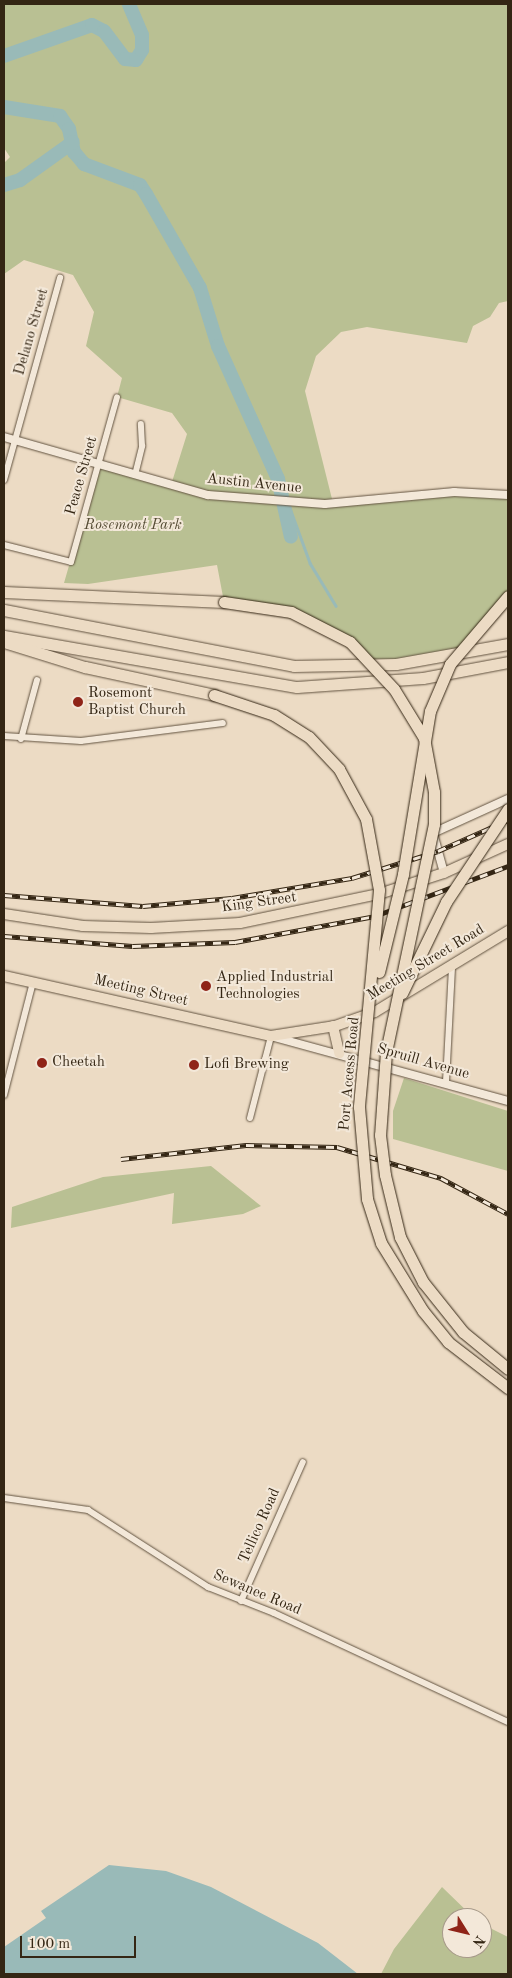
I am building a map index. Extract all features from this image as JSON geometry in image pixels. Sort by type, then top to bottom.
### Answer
[{"type":"highway","points":[[4,592],[224,602],[291,612],[350,642],[394,689],[424,738],[434,792],[434,824],[391,1025],[380,1135],[391,1208],[400,1237],[439,1304],[477,1345],[508,1369]]},
{"type":"highway","points":[[371,1008],[403,874],[430,712],[450,664],[508,596]]},
{"type":"highway","points":[[4,610],[294,666],[396,664],[508,644]]},
{"type":"highway","points":[[4,636],[297,687],[423,678],[508,662]]},
{"type":"highway","points":[[4,642],[85,667],[214,695],[274,715],[309,737],[339,769],[358,800],[372,837],[378,876],[371,1008]]},
{"type":"highway","points":[[391,1025],[442,911],[508,809]]},
{"type":"highway","name":"Port Access Road","points":[[371,1008],[359,1128],[373,1221],[391,1264],[432,1323],[466,1357],[508,1388]]},
{"type":"main road","name":"King Street","points":[[4,914],[83,926],[151,928],[240,923],[369,896],[444,873],[508,844]]},
{"type":"main road","name":"Meeting Street Road","points":[[271,1036],[333,1026],[375,1012],[508,932]]},
{"type":"main road","name":"Meeting Street","points":[[4,976],[271,1036]]},
{"type":"main road","points":[[333,1026],[339,1053]]},
{"type":"street","name":"Delano Street","points":[[4,480],[60,278]]},
{"type":"street","name":"Peace Street","points":[[4,545],[71,562],[117,397]]},
{"type":"street","points":[[135,475],[142,446],[141,424]]},
{"type":"street","name":"Austin Avenue","points":[[4,437],[208,495],[291,503],[385,500],[454,492],[508,495]]},
{"type":"street","points":[[21,739],[37,680]]},
{"type":"street","points":[[4,736],[21,739],[81,741],[223,723]]},
{"type":"street","points":[[444,873],[433,833],[508,799]]},
{"type":"street","points":[[446,1082],[452,966]]},
{"type":"street","points":[[4,1095],[33,982]]},
{"type":"street","points":[[250,1118],[271,1036]]},
{"type":"street","name":"Spruill Avenue","points":[[271,1036],[446,1082],[508,1102]]},
{"type":"street","name":"Tellico Road","points":[[241,1601],[303,1462]]},
{"type":"street","name":"Sewanee Road","points":[[4,1498],[88,1510],[208,1587],[508,1722]]},
{"type":"green space","name":"Rosemont Park","points":[[4,4],[508,4],[508,301],[499,303],[490,317],[473,326],[467,343],[367,327],[341,332],[316,356],[305,391],[333,503],[454,492],[508,495],[508,596],[456,653],[373,665],[312,620],[224,602],[217,565],[88,584],[64,583],[98,465],[171,485],[187,434],[172,413],[117,397],[122,378],[86,346],[94,312],[73,275],[24,260],[4,274],[4,163],[10,157],[4,148]]},
{"type":"green space","points":[[404,1078],[508,1111],[508,1171],[393,1139],[393,1111]]},
{"type":"green space","points":[[211,1166],[261,1206],[243,1214],[172,1224],[174,1193],[11,1228],[12,1207],[103,1177]]},
{"type":"green space","points":[[442,1887],[464,1908],[442,1908],[442,1958],[492,1958],[492,1929],[508,1937],[508,1974],[381,1974],[394,1949]]},
{"type":"water","points":[[109,1865],[166,1871],[211,1887],[318,1943],[358,1974],[4,1974],[4,1947],[46,1918],[41,1911]]},
{"type":"waterway","points":[[4,56],[92,25],[104,31],[125,59],[136,60],[142,50],[142,35],[129,4]]},
{"type":"waterway","points":[[4,107],[60,116],[69,129],[74,152],[84,164],[140,185],[200,288],[218,346],[278,479],[291,537]]},
{"type":"waterway","points":[[4,185],[20,180],[73,142]]},
{"type":"waterway","points":[[194,284],[260,426],[310,563],[336,606]]},
{"type":"railway","points":[[4,895],[143,906],[232,898],[352,878],[438,851],[508,820]]},
{"type":"railway","points":[[4,936],[133,946],[235,942],[375,916],[508,866]]},
{"type":"railway","points":[[121,1159],[246,1145],[337,1147],[441,1178],[508,1214]]},
{"type":"place","name":"Rosemont Baptist Church","points":[[78,702]]},
{"type":"place","name":"Applied Industrial Technologies","points":[[206,986]]},
{"type":"place","name":"Cheetah","points":[[42,1063]]},
{"type":"place","name":"Lofi Brewing","points":[[194,1065]]}]
